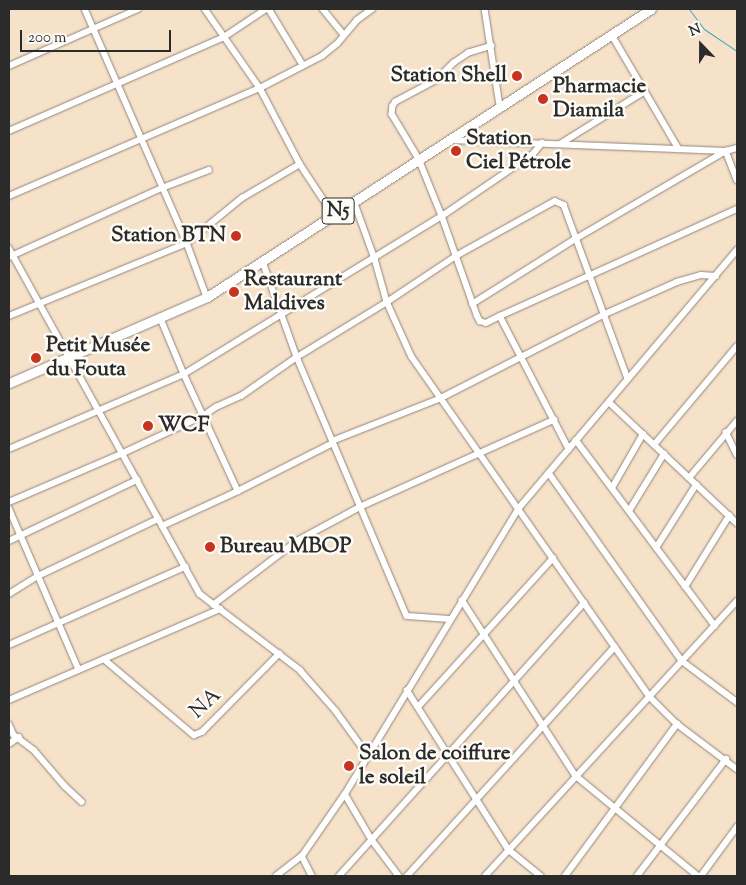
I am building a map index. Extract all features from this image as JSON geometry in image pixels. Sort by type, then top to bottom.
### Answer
[{"type":"highway","name":"N5","points":[[9,382],[207,298],[333,214],[651,9]]},
{"type":"street","points":[[85,9],[186,242],[207,298]]},
{"type":"street","points":[[9,66],[138,9]]},
{"type":"street","points":[[204,9],[260,88],[300,164],[333,214]]},
{"type":"street","points":[[9,131],[224,38],[268,9],[304,65]]},
{"type":"street","points":[[323,9],[344,34]]},
{"type":"street","points":[[9,196],[260,88],[329,52],[344,34],[372,9]]},
{"type":"street","points":[[485,9],[500,106]]},
{"type":"street","points":[[612,34],[679,149]]},
{"type":"street","points":[[492,46],[470,53],[454,63],[437,80],[392,106],[392,114],[419,159],[480,321],[486,323],[591,277],[737,209]]},
{"type":"street","points":[[560,144],[645,92]]},
{"type":"street","points":[[448,140],[726,151]]},
{"type":"street","points":[[9,449],[184,374],[375,259],[442,216],[533,154],[542,143]]},
{"type":"street","points":[[472,304],[577,238],[726,151],[737,148]]},
{"type":"street","points":[[726,151],[737,180]]},
{"type":"street","points":[[9,316],[186,242],[242,198],[300,164]]},
{"type":"street","points":[[11,256],[162,188],[209,170]]},
{"type":"street","points":[[354,201],[375,259],[387,302],[412,358],[650,697],[677,724],[737,769]]},
{"type":"street","points":[[9,502],[121,454],[241,396],[297,357],[387,302],[456,256],[555,201],[564,205],[628,379]]},
{"type":"street","points":[[9,248],[11,256],[39,303],[200,594],[300,670],[336,711],[367,754]]},
{"type":"street","points":[[276,876],[302,856],[345,794],[367,754],[519,508],[737,250]]},
{"type":"street","points":[[263,262],[297,357],[407,616],[450,619]]},
{"type":"street","points":[[162,526],[238,491],[332,442],[441,398],[604,314],[677,282],[701,275],[716,276]]},
{"type":"street","points":[[500,316],[569,449]]},
{"type":"street","points":[[161,318],[184,374],[238,491]]},
{"type":"street","points":[[654,445],[737,346]]},
{"type":"street","points":[[609,402],[737,524]]},
{"type":"street","points":[[214,605],[282,555],[297,541],[360,507],[554,420]]},
{"type":"street","points":[[689,478],[737,420]]},
{"type":"street","points":[[726,432],[737,455]]},
{"type":"street","points":[[612,488],[642,434]]},
{"type":"street","points":[[576,440],[715,626]]},
{"type":"street","points":[[629,511],[664,454]]},
{"type":"street","points":[[549,473],[682,661],[737,702]]},
{"type":"street","points":[[9,541],[137,480]]},
{"type":"street","points":[[656,548],[696,485]]},
{"type":"street","points":[[9,508],[79,670]]},
{"type":"street","points":[[685,587],[729,516]]},
{"type":"street","points":[[9,594],[38,576],[158,519]]},
{"type":"street","points":[[418,708],[553,558]]},
{"type":"street","points":[[9,645],[185,567]]},
{"type":"street","points":[[462,600],[576,776],[700,876],[737,828]]},
{"type":"street","points":[[485,876],[737,602]]},
{"type":"street","points":[[339,876],[584,603]]},
{"type":"street","points":[[9,700],[220,609]]},
{"type":"street","points":[[407,876],[615,647]]},
{"type":"street","name":"NA","points":[[104,659],[194,735],[202,732],[279,654]]},
{"type":"street","points":[[407,690],[509,850],[541,876]]},
{"type":"street","points":[[9,724],[14,735],[19,737],[82,802]]},
{"type":"street","points":[[565,876],[677,724]]},
{"type":"street","points":[[9,744],[19,737]]},
{"type":"street","points":[[637,876],[726,759]]},
{"type":"street","points":[[345,794],[372,840],[399,876]]},
{"type":"street","points":[[302,856],[312,876]]},
{"type":"waterway","points":[[689,9],[704,29],[737,51]]},
{"type":"place","name":"Station Shell","points":[[517,76]]},
{"type":"place","name":"Pharmacie Diamila","points":[[543,99]]},
{"type":"place","name":"Station Ciel Pétrole","points":[[456,151]]},
{"type":"place","name":"Station BTN","points":[[236,236]]},
{"type":"place","name":"Restaurant Maldives","points":[[234,292]]},
{"type":"place","name":"Petit Musée du Fouta","points":[[36,358]]},
{"type":"place","name":"WCF","points":[[148,426]]},
{"type":"place","name":"Bureau MBOP","points":[[210,547]]},
{"type":"place","name":"Salon de coiffure le soleil","points":[[349,766]]}]
